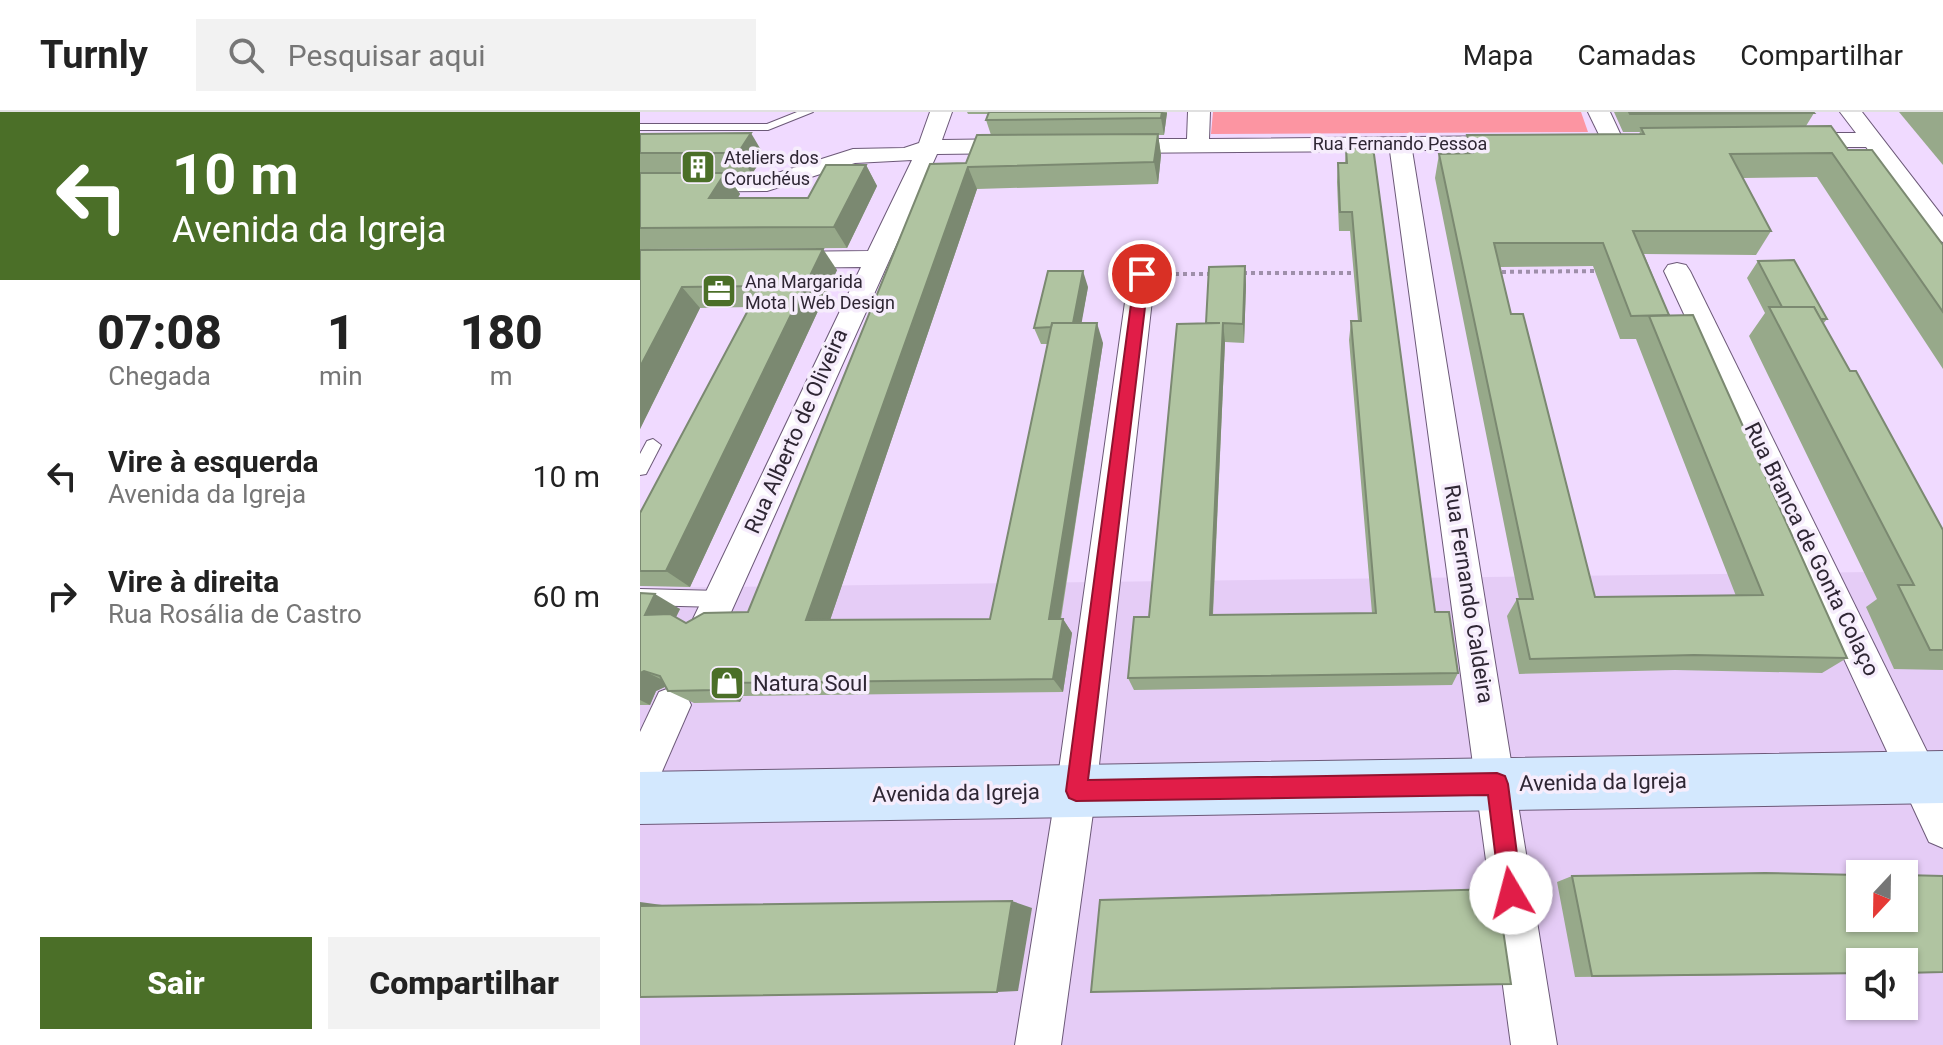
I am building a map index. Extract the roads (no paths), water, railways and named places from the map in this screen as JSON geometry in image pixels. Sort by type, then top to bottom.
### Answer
[{"type":"street","name":"Rua Alberto de Oliveira","points":[[716,609],[874,259],[929,147],[941,112]]},
{"type":"street","points":[[1198,145],[1199,112]]},
{"type":"street","points":[[1583,142],[1621,142],[1599,112]]},
{"type":"street","points":[[1851,112],[1943,234]]},
{"type":"street","points":[[1779,140],[1872,140]]},
{"type":"street","name":"Rua Fernando Pessoa","points":[[1087,146],[1537,142]]},
{"type":"street","name":"Rua Fernando Caldeira","points":[[1400,143],[1534,1045]]},
{"type":"street","points":[[640,185],[767,184],[853,156],[906,155],[929,147],[1039,146]]},
{"type":"street","points":[[751,260],[874,259]]},
{"type":"street","name":"Rua Branca de Gonta Colaço","points":[[1677,271],[1931,777],[1943,828]]},
{"type":"street","points":[[1038,1045],[1076,791],[1142,274]]},
{"type":"street","points":[[640,776],[672,705]]},
{"type":"street","name":"Avenida da Igreja","points":[[640,798],[1931,777]]},
{"type":"lane","points":[[643,127],[768,127],[807,112]]},
{"type":"lane","points":[[640,469],[653,445]]},
{"type":"lane","points":[[640,597],[716,609]]},
{"type":"place","name":"Ateliers dos Coruchéus","points":[[698,167]]},
{"type":"place","name":"Ana Margarida Mota | Web Design","points":[[719,291]]},
{"type":"place","name":"Natura Soul","points":[[727,683]]}]
